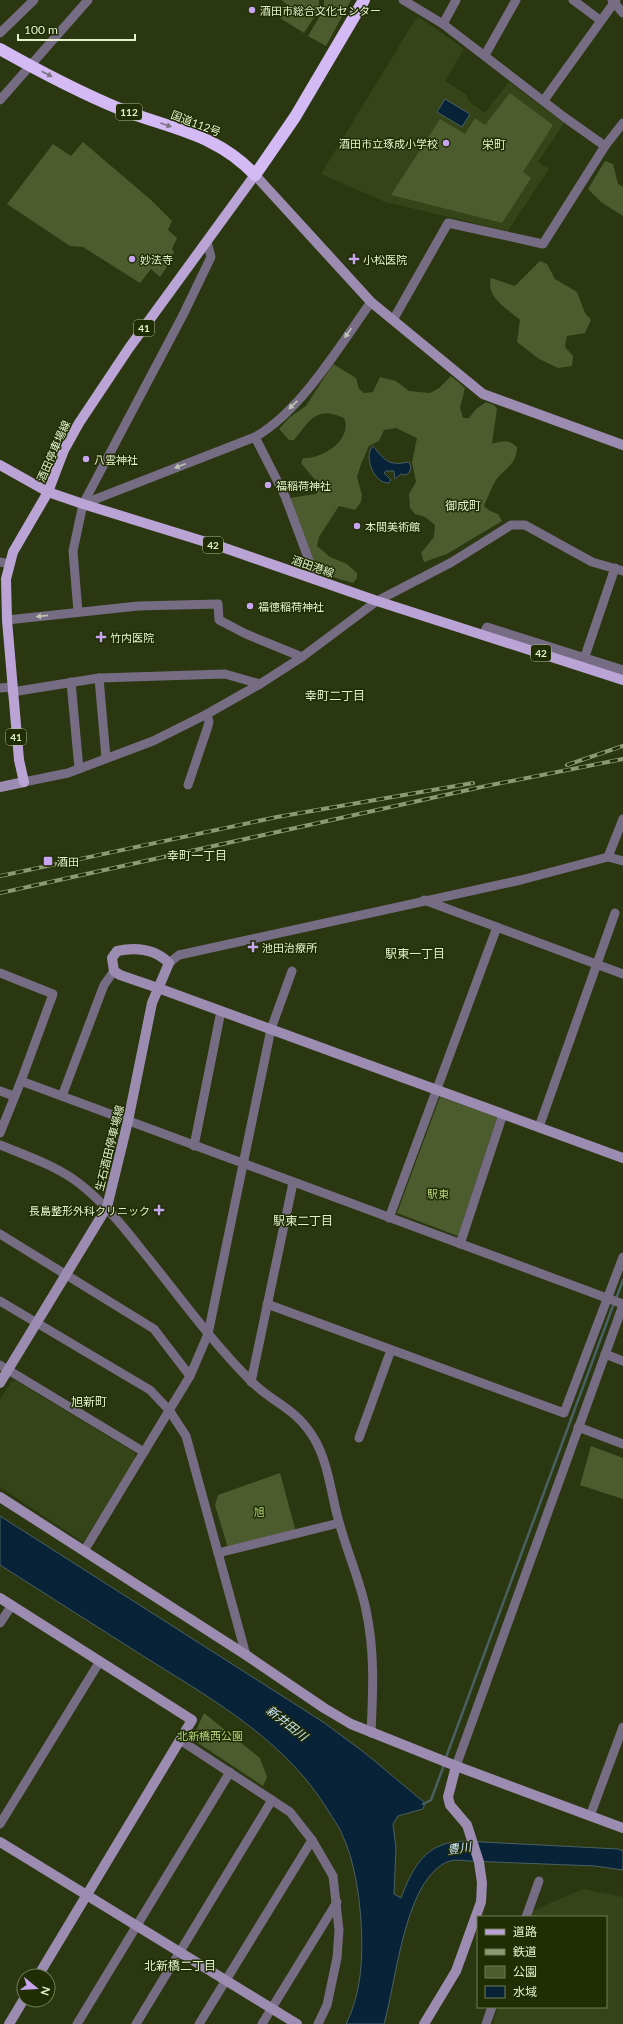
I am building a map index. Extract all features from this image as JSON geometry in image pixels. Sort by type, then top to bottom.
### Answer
[{"type":"highway","points":[[255,174],[295,117],[364,0]]},
{"type":"highway","name":"国道112号","points":[[0,49],[29,66],[121,109],[206,138],[241,160],[255,174]]},
{"type":"main road","name":"酒田停車場線","points":[[24,782],[19,763],[4,622],[6,579],[4,563],[13,552],[48,492],[64,450],[79,423],[129,348],[255,174]]},
{"type":"main road","name":"酒田港線","points":[[0,465],[48,492],[316,579],[377,601],[623,680]]},
{"type":"street","points":[[0,33],[34,0]]},
{"type":"street","points":[[0,100],[88,0]]},
{"type":"street","points":[[403,0],[443,24],[544,100],[564,117],[605,146]]},
{"type":"street","points":[[443,24],[456,0]]},
{"type":"street","points":[[485,55],[516,0]]},
{"type":"street","points":[[573,0],[600,20]]},
{"type":"street","points":[[544,100],[614,1],[623,13]]},
{"type":"street","points":[[393,320],[448,223],[543,244],[605,146],[623,122]]},
{"type":"street","points":[[255,174],[371,302],[483,394],[623,445]]},
{"type":"street","points":[[78,612],[73,551],[83,504],[183,315],[211,257],[207,242]]},
{"type":"street","points":[[83,504],[254,437],[265,431],[303,395],[371,302]]},
{"type":"street","points":[[254,437],[285,496],[316,579]]},
{"type":"street","points":[[0,787],[68,773],[158,738],[207,714],[260,684],[302,657],[377,601],[452,562],[511,526],[525,525],[592,562],[619,570],[584,659]]},
{"type":"street","points":[[4,622],[138,606],[218,604],[219,620],[246,634],[302,657]]},
{"type":"street","points":[[483,635],[487,627],[584,659],[623,670]]},
{"type":"street","points":[[0,688],[12,689],[99,678],[225,674],[260,684]]},
{"type":"street","points":[[99,678],[106,758]]},
{"type":"street","points":[[71,682],[79,769]]},
{"type":"street","points":[[188,785],[209,722],[207,714]]},
{"type":"street","points":[[608,857],[623,819]]},
{"type":"street","points":[[62,1096],[104,985],[114,971],[112,958],[117,951],[130,948],[144,950],[163,957],[169,963],[179,955],[423,900],[521,880],[608,857],[623,861]]},
{"type":"street","points":[[423,900],[623,974]]},
{"type":"street","points":[[539,1127],[615,913]]},
{"type":"street","points":[[390,1218],[498,928]]},
{"type":"street","name":"生石酒田停車場線","points":[[0,1383],[4,1367],[36,1324],[106,1207],[128,1121],[152,1003],[169,963]]},
{"type":"street","points":[[114,971],[120,975],[623,1158]]},
{"type":"street","points":[[84,1551],[190,1376],[208,1334],[271,1029],[292,971]]},
{"type":"street","points":[[0,973],[53,994],[0,1134]]},
{"type":"street","points":[[194,1146],[221,1011]]},
{"type":"street","points":[[21,1081],[293,1183],[608,1298],[623,1305],[456,1766],[448,1797],[450,1805],[467,1825],[479,1862],[482,1883],[482,1902],[456,1971],[424,2024]]},
{"type":"street","points":[[0,1091],[14,1096]]},
{"type":"street","points":[[460,1244],[503,1114]]},
{"type":"street","points":[[0,1145],[57,1171],[78,1183],[106,1207],[208,1334],[251,1382],[300,1418],[315,1441],[327,1469],[339,1522],[358,1580],[366,1611],[372,1650],[373,1689],[371,1733]]},
{"type":"street","points":[[251,1382],[293,1183]]},
{"type":"street","points":[[0,1234],[154,1329],[190,1376]]},
{"type":"street","points":[[267,1304],[564,1413],[623,1257]]},
{"type":"street","points":[[0,1301],[36,1324],[150,1390],[169,1410],[186,1436],[246,1655]]},
{"type":"street","points":[[359,1438],[391,1350]]},
{"type":"street","points":[[605,1354],[623,1361]]},
{"type":"street","points":[[4,1367],[144,1452]]},
{"type":"street","points":[[578,1427],[623,1444]]},
{"type":"street","points":[[0,1497],[246,1655],[324,1708],[351,1724],[456,1766],[623,1828]]},
{"type":"street","points":[[218,1553],[339,1522]]},
{"type":"street","points":[[0,1598],[192,1720],[43,1968]]},
{"type":"street","points":[[0,1623],[12,1605]]},
{"type":"street","points":[[0,1824],[100,1662]]},
{"type":"street","points":[[590,1816],[620,1745],[623,1727]]},
{"type":"street","points":[[180,1740],[290,1812],[312,1840],[333,1876],[339,1930],[337,1958],[327,2005],[318,2024]]},
{"type":"street","points":[[77,2024],[230,1772]]},
{"type":"street","points":[[136,2024],[272,1800]]},
{"type":"street","points":[[199,2024],[312,1840]]},
{"type":"street","points":[[0,1842],[297,2024]]},
{"type":"street","points":[[526,1916],[539,1881]]},
{"type":"street","points":[[262,2024],[337,1902]]},
{"type":"street","points":[[9,2024],[19,2008]]},
{"type":"street","points":[[486,2024],[492,2008]]},
{"type":"shaded area","name":"酒田市立琢成小学校","points":[[419,17],[464,49],[445,81],[467,95],[469,101],[485,113],[509,82],[564,123],[538,162],[549,169],[508,231],[385,202],[321,174],[415,20]]},
{"type":"shaded area","points":[[16,1381],[134,1452],[136,1458],[83,1542],[0,1487],[0,1400],[11,1382]]},
{"type":"shaded area","points":[[583,1889],[623,1897],[623,2024],[493,2024],[498,2008],[607,2008],[607,1916],[526,1916],[527,1913]]},
{"type":"green space","points":[[282,0],[319,0],[319,10],[304,33],[280,18],[287,5]]},
{"type":"green space","points":[[324,0],[351,0],[326,46],[308,36],[324,9]]},
{"type":"green space","points":[[510,93],[553,125],[523,172],[531,178],[502,223],[391,195],[440,119],[465,134],[475,118],[485,125]]},
{"type":"green space","name":"妙法寺","points":[[83,142],[151,200],[172,221],[168,230],[177,238],[172,249],[174,252],[167,263],[169,264],[160,277],[151,269],[140,283],[83,247],[70,246],[7,204],[53,144],[71,156]]},
{"type":"green space","points":[[605,161],[613,164],[618,184],[623,187],[623,216],[601,202],[588,189]]},
{"type":"green space","points":[[540,261],[547,264],[555,279],[577,292],[585,313],[591,320],[585,333],[567,336],[565,347],[573,356],[572,366],[558,368],[539,359],[517,342],[520,320],[494,297],[491,291],[491,278],[515,286]]},
{"type":"green space","points":[[333,364],[356,378],[359,389],[364,393],[373,392],[380,377],[396,381],[409,391],[430,393],[439,388],[451,376],[465,388],[460,408],[463,418],[469,418],[476,409],[486,402],[494,405],[497,409],[492,444],[505,441],[517,447],[513,462],[496,480],[484,506],[490,511],[498,514],[502,521],[447,554],[424,562],[421,553],[434,537],[435,525],[425,517],[415,514],[410,508],[409,494],[416,482],[412,462],[417,438],[396,428],[384,430],[379,441],[369,446],[361,464],[357,477],[362,495],[361,502],[355,510],[339,506],[319,537],[317,546],[330,557],[347,564],[357,573],[357,578],[353,583],[318,571],[289,498],[316,494],[320,486],[301,463],[303,458],[327,452],[340,441],[346,426],[344,418],[327,413],[320,414],[305,426],[294,440],[289,440],[279,429],[290,417],[306,406]]},
{"type":"green space","name":"駅東","points":[[440,1097],[497,1117],[458,1236],[397,1213]]},
{"type":"green space","points":[[591,1446],[623,1458],[623,1499],[580,1485]]},
{"type":"green space","name":"旭","points":[[280,1473],[296,1532],[228,1548],[215,1505],[218,1495]]},
{"type":"green space","name":"北新橋西公園","points":[[204,1713],[260,1758],[267,1777],[263,1786],[192,1739]]},
{"type":"water","points":[[445,99],[470,114],[462,127],[437,112]]},
{"type":"water","points":[[373,446],[384,459],[392,463],[409,462],[411,468],[409,472],[406,475],[401,474],[395,479],[394,471],[386,471],[384,473],[391,480],[389,483],[379,479],[372,469],[370,462],[369,456]]},
{"type":"water","points":[[0,1516],[323,1722],[365,1753],[425,1803],[423,1809],[398,1816],[393,1824],[396,1848],[394,1894],[401,1898],[411,1874],[421,1860],[434,1849],[452,1842],[463,1841],[618,1849],[623,1851],[623,1870],[595,1866],[459,1860],[449,1861],[443,1864],[430,1876],[419,1893],[410,1914],[403,1937],[384,2024],[346,2024],[355,1999],[360,1974],[362,1947],[361,1921],[353,1865],[338,1825],[312,1787],[293,1765],[249,1726],[201,1692],[0,1565]]},
{"type":"waterway","points":[[616,1299],[623,1280]]},
{"type":"waterway","points":[[445,1760],[614,1303]]},
{"type":"waterway","points":[[423,1804],[431,1800],[444,1765]]},
{"type":"railway","points":[[567,765],[623,746]]},
{"type":"railway","points":[[0,893],[486,786],[623,759]]},
{"type":"railway","points":[[0,876],[277,817],[473,783]]},
{"type":"place","name":"酒田市総合文化センター","points":[[252,10]]},
{"type":"place","name":"酒田市立琢成小学校","points":[[446,143]]},
{"type":"place","name":"妙法寺","points":[[132,259]]},
{"type":"place","name":"小松医院","points":[[354,259]]},
{"type":"place","name":"八雲神社","points":[[86,459]]},
{"type":"place","name":"福稲荷神社","points":[[268,485]]},
{"type":"place","name":"本間美術館","points":[[357,526]]},
{"type":"place","name":"福徳稲荷神社","points":[[250,606]]},
{"type":"place","name":"竹内医院","points":[[101,637]]},
{"type":"place","name":"酒田","points":[[48,861]]},
{"type":"place","name":"池田治療所","points":[[253,947]]},
{"type":"place","name":"長島整形外科クリニック","points":[[159,1210]]},
{"type":"district","name":"栄町","points":[[494,144]]},
{"type":"district","name":"御成町","points":[[463,505]]},
{"type":"district","name":"幸町二丁目","points":[[335,695]]},
{"type":"district","name":"幸町一丁目","points":[[197,855]]},
{"type":"district","name":"駅東一丁目","points":[[415,953]]},
{"type":"district","name":"駅東二丁目","points":[[303,1220]]},
{"type":"district","name":"旭新町","points":[[89,1401]]},
{"type":"district","name":"北新橋二丁目","points":[[180,1965]]},
{"type":"water label","name":"新井田川","points":[[287,1723]]},
{"type":"water label","name":"豊川","points":[[459,1848]]}]
